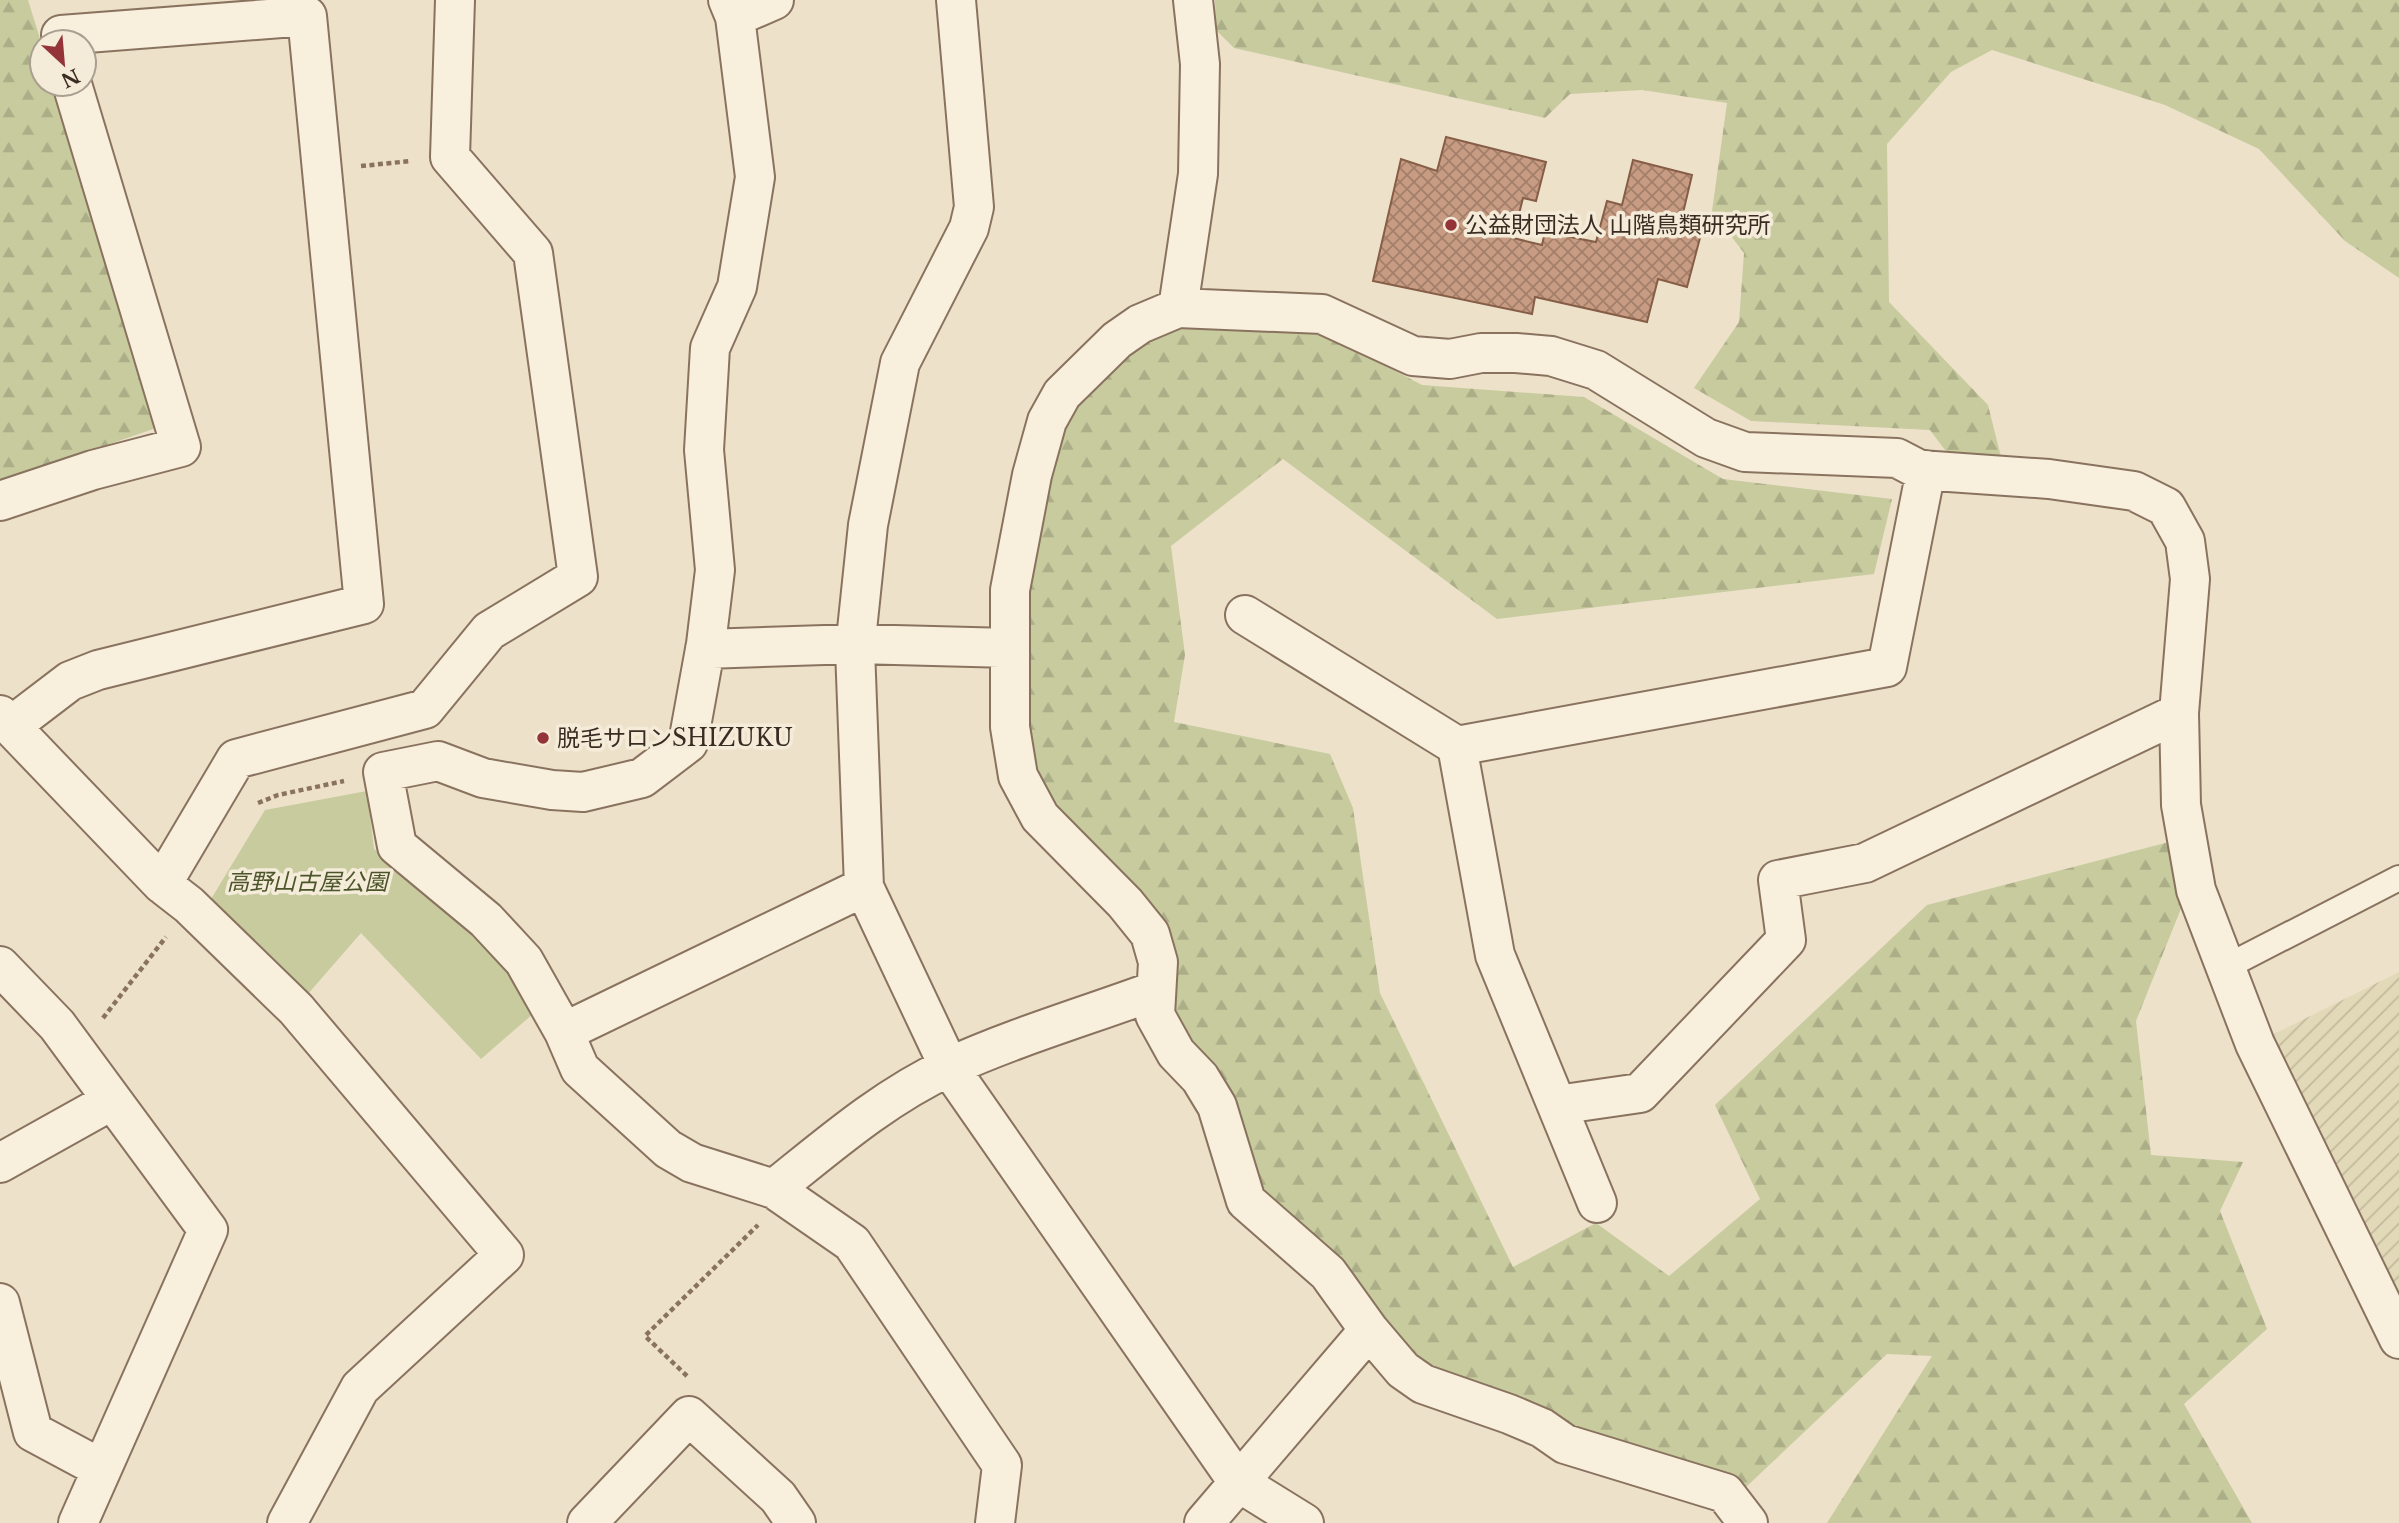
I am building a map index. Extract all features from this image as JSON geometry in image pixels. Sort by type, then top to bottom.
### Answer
[{"type":"street","points":[[162,884],[236,759],[425,709],[489,631],[578,577],[533,253],[450,157],[455,0]]},
{"type":"street","points":[[774,0],[732,9],[755,177],[737,287],[710,348],[704,450],[715,570],[705,649],[688,743],[642,778],[583,792],[551,790],[483,778],[438,761],[383,772],[397,846],[486,920],[524,961],[564,1032],[580,1069],[668,1149],[692,1163],[780,1193],[852,1243],[1002,1465],[995,1523]]},
{"type":"street","points":[[956,0],[974,207],[969,228],[894,381],[868,525],[856,643],[864,887],[948,1067],[1238,1482],[1304,1523]]},
{"type":"street","points":[[1178,308],[1198,174],[1200,64],[1194,0]]},
{"type":"street","points":[[98,32],[307,16],[364,604],[98,670],[70,681],[5,720],[162,884],[189,905],[296,1009],[504,1255],[360,1388],[287,1523]]},
{"type":"street","points":[[0,501],[93,470],[181,447],[76,98]]},
{"type":"street","points":[[1748,1523],[1726,1493],[1565,1444],[1542,1428],[1423,1384],[1403,1370],[1369,1330],[1328,1273],[1246,1201],[1217,1106],[1200,1078],[1176,1053],[1155,1015],[1154,991],[1158,962],[1150,934],[1125,903],[1040,817],[1018,776],[1010,727],[1010,590],[1032,475],[1048,421],[1062,394],[1116,340],[1140,324],[1178,308],[1322,314],[1413,356],[1450,359],[1481,353],[1516,353],[1551,356],[1596,370],[1724,447],[1763,454],[1835,454],[1897,458],[1926,470],[2049,479],[2134,491],[2166,508],[2185,541],[2190,579],[2179,713],[2181,805],[2194,878],[2226,967],[2276,1088],[2399,1339]]},
{"type":"street","points":[[1245,615],[1457,746],[1887,667],[1926,470]]},
{"type":"street","points":[[705,649],[856,643],[1010,648]]},
{"type":"street","points":[[1556,1105],[1640,1093],[1786,940],[1778,880],[1865,863],[2179,713]]},
{"type":"street","points":[[1457,746],[1495,955],[1597,1203]]},
{"type":"street","points":[[564,1032],[864,887]]},
{"type":"street","points":[[0,966],[57,1026],[208,1230],[78,1523]]},
{"type":"street","points":[[780,1193],[843,1133],[892,1099],[948,1067],[1154,991]]},
{"type":"street","points":[[0,1164],[111,1101]]},
{"type":"street","points":[[0,1303],[33,1432],[102,1469]]},
{"type":"street","points":[[1204,1523],[1369,1330]]},
{"type":"street","points":[[587,1523],[689,1416],[778,1497],[796,1523]]},
{"type":"lane","points":[[2226,967],[2399,878]]},
{"type":"path","points":[[324,170],[450,157]]},
{"type":"path","points":[[689,1416],[708,1396],[645,1336],[780,1193]]},
{"type":"shaded area","points":[[2399,972],[2399,1315],[2266,1038]]},
{"type":"green space","points":[[0,0],[28,0],[37,28],[28,28],[28,98],[58,98],[159,427],[0,482]]},
{"type":"green space","points":[[1215,0],[2399,0],[2399,278],[2345,241],[2259,149],[2165,105],[1992,50],[1951,72],[1887,144],[1889,302],[1988,405],[2001,457],[1948,454],[1930,430],[1751,421],[1694,388],[1739,322],[1744,253],[1712,211],[1727,103],[1642,90],[1570,94],[1545,118],[1234,48],[1216,30]]},
{"type":"green space","points":[[1182,327],[1327,335],[1422,385],[1584,397],[1723,479],[1892,499],[1874,574],[1497,619],[1283,459],[1171,546],[1185,655],[1174,722],[1330,754],[1353,808],[1380,993],[1513,1267],[1596,1223],[1669,1276],[1760,1199],[1715,1105],[1927,905],[2169,842],[2186,896],[2136,1021],[2151,1155],[2243,1162],[2220,1211],[2267,1329],[2184,1404],[2252,1523],[1827,1523],[1932,1356],[1887,1354],[1746,1487],[1603,1442],[1415,1363],[1261,1196],[1171,1013],[1168,984],[1051,810],[1030,769],[1022,649],[1034,531],[1066,416],[1132,346]]},
{"type":"green space","name":"高野山古屋公園","points":[[367,791],[374,849],[476,928],[514,970],[534,1013],[481,1059],[361,933],[307,995],[208,904],[265,810]]},
{"type":"building","name":"公益財団法人 山階鳥類研究所","points":[[1446,137],[1546,162],[1536,201],[1523,198],[1513,238],[1542,245],[1545,232],[1596,242],[1607,201],[1622,205],[1633,160],[1692,175],[1683,213],[1705,219],[1687,287],[1658,279],[1647,322],[1535,297],[1532,314],[1373,281],[1401,159],[1437,171]]},
{"type":"place","name":"公益財団法人 山階鳥類研究所","points":[[1451,225]]},
{"type":"place","name":"脱毛サロンSHIZUKU","points":[[543,738]]}]
